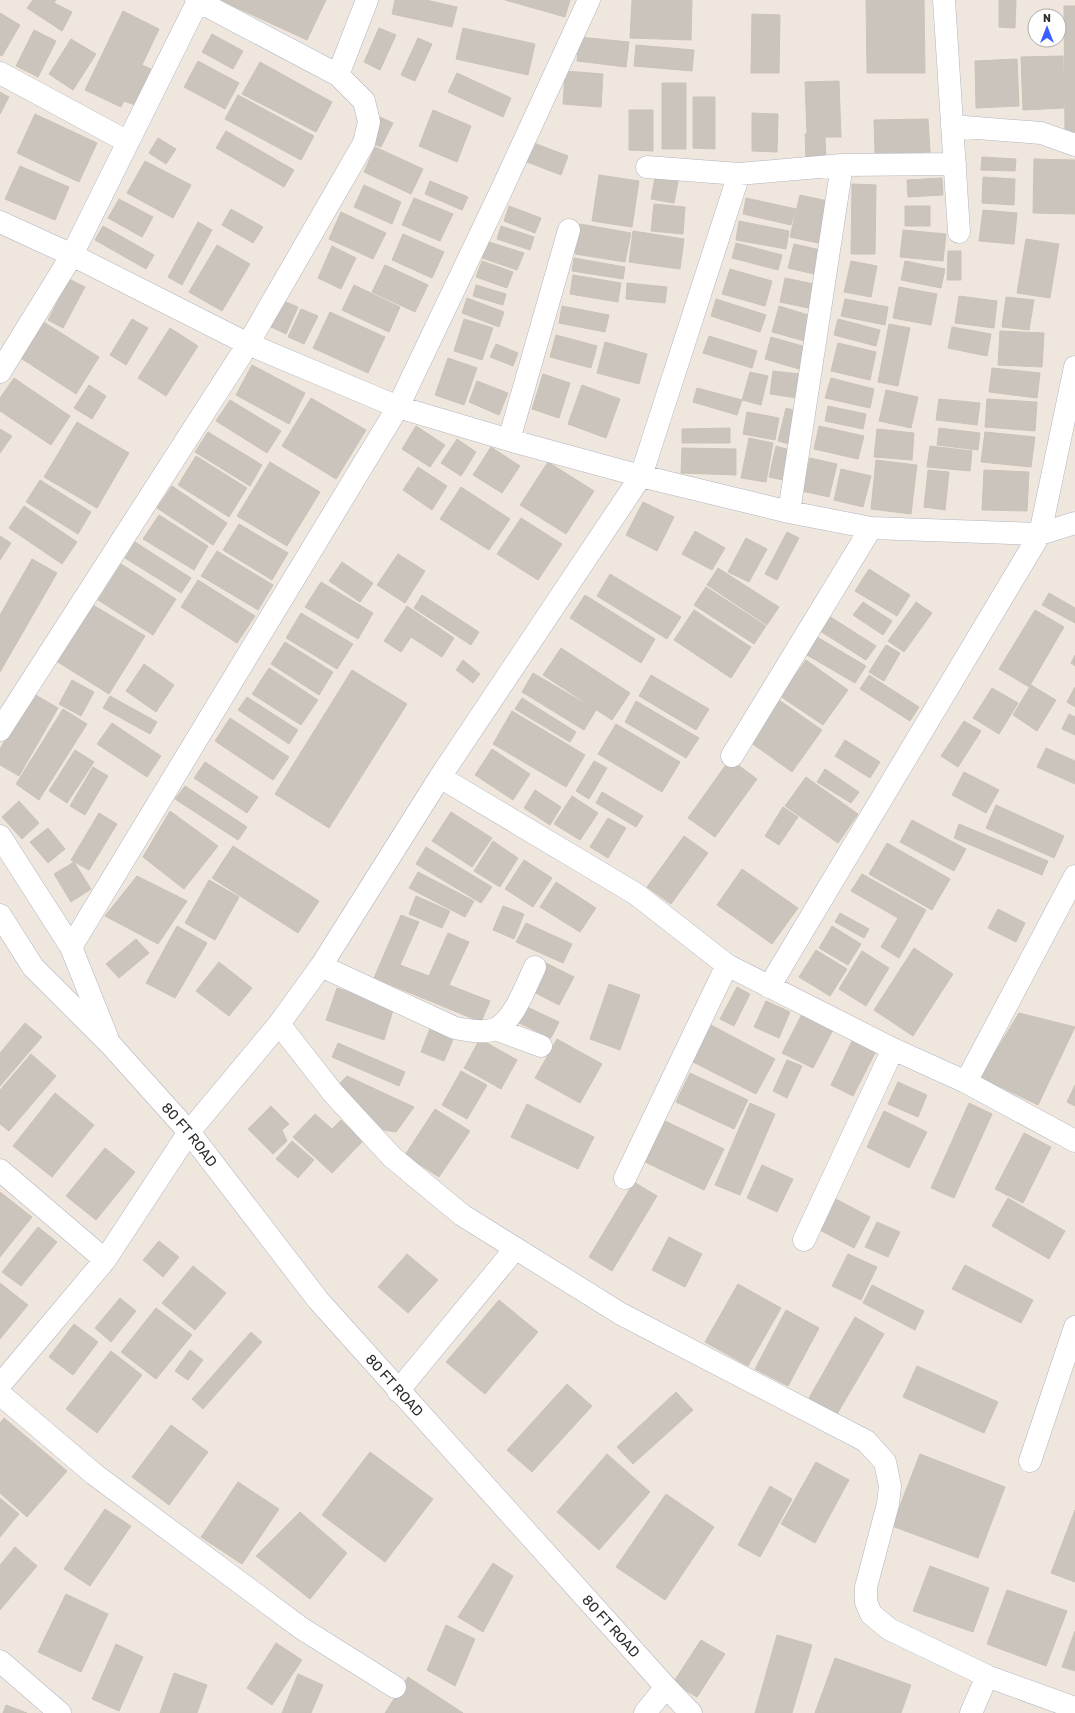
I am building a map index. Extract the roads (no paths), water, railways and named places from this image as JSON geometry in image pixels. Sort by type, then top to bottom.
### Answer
[{"type":"street","points":[[0,372],[72,255],[197,0],[338,75],[364,101],[369,122],[364,143],[248,344],[0,730]]},
{"type":"street","points":[[338,75],[367,0]]},
{"type":"street","points":[[71,947],[398,407],[511,170],[589,0]]},
{"type":"street","points":[[944,0],[959,232]]},
{"type":"street","points":[[0,73],[128,142]]},
{"type":"street","points":[[952,126],[1041,133],[1075,145]]},
{"type":"street","points":[[647,167],[739,174],[842,165],[955,164]]},
{"type":"street","points":[[790,512],[842,165]]},
{"type":"street","points":[[0,1385],[105,1260],[189,1132],[279,1024],[321,966],[440,777],[641,476],[739,174]]},
{"type":"street","points":[[0,222],[72,255],[248,344],[398,407],[509,440],[641,476],[790,512],[871,528],[1040,534],[1075,523]]},
{"type":"street","points":[[509,440],[569,230]]},
{"type":"street","points":[[769,987],[1040,534],[1075,367]]},
{"type":"street","points":[[732,756],[871,528]]},
{"type":"street","points":[[440,777],[636,894],[726,965],[893,1049],[966,1082],[1075,1141]]},
{"type":"street","name":"80 FT ROAD","points":[[0,836],[71,947],[110,1045]]},
{"type":"street","points":[[966,1082],[1075,876]]},
{"type":"street","name":"80 FT ROAD","points":[[0,915],[33,967],[110,1045],[189,1132],[318,1300],[398,1391],[691,1713]]},
{"type":"street","points":[[625,1178],[726,965]]},
{"type":"street","points":[[321,966],[455,1028],[478,1031],[495,1029],[541,1046]]},
{"type":"street","points":[[495,1029],[511,1015],[535,967]]},
{"type":"street","points":[[279,1024],[333,1093],[392,1157],[462,1215],[621,1314],[866,1441],[885,1462],[890,1486],[888,1504],[866,1586],[866,1602],[871,1614],[889,1629],[981,1674],[1075,1708]]},
{"type":"street","points":[[804,1240],[893,1049]]},
{"type":"street","points":[[0,1170],[105,1260]]},
{"type":"street","points":[[398,1391],[515,1249]]},
{"type":"street","points":[[1030,1461],[1069,1363],[1075,1327]]},
{"type":"street","points":[[0,1394],[94,1474],[301,1628],[395,1687]]},
{"type":"street","points":[[0,1661],[60,1713]]},
{"type":"street","points":[[971,1713],[987,1676],[981,1674]]},
{"type":"street","points":[[645,1713],[666,1687]]}]
